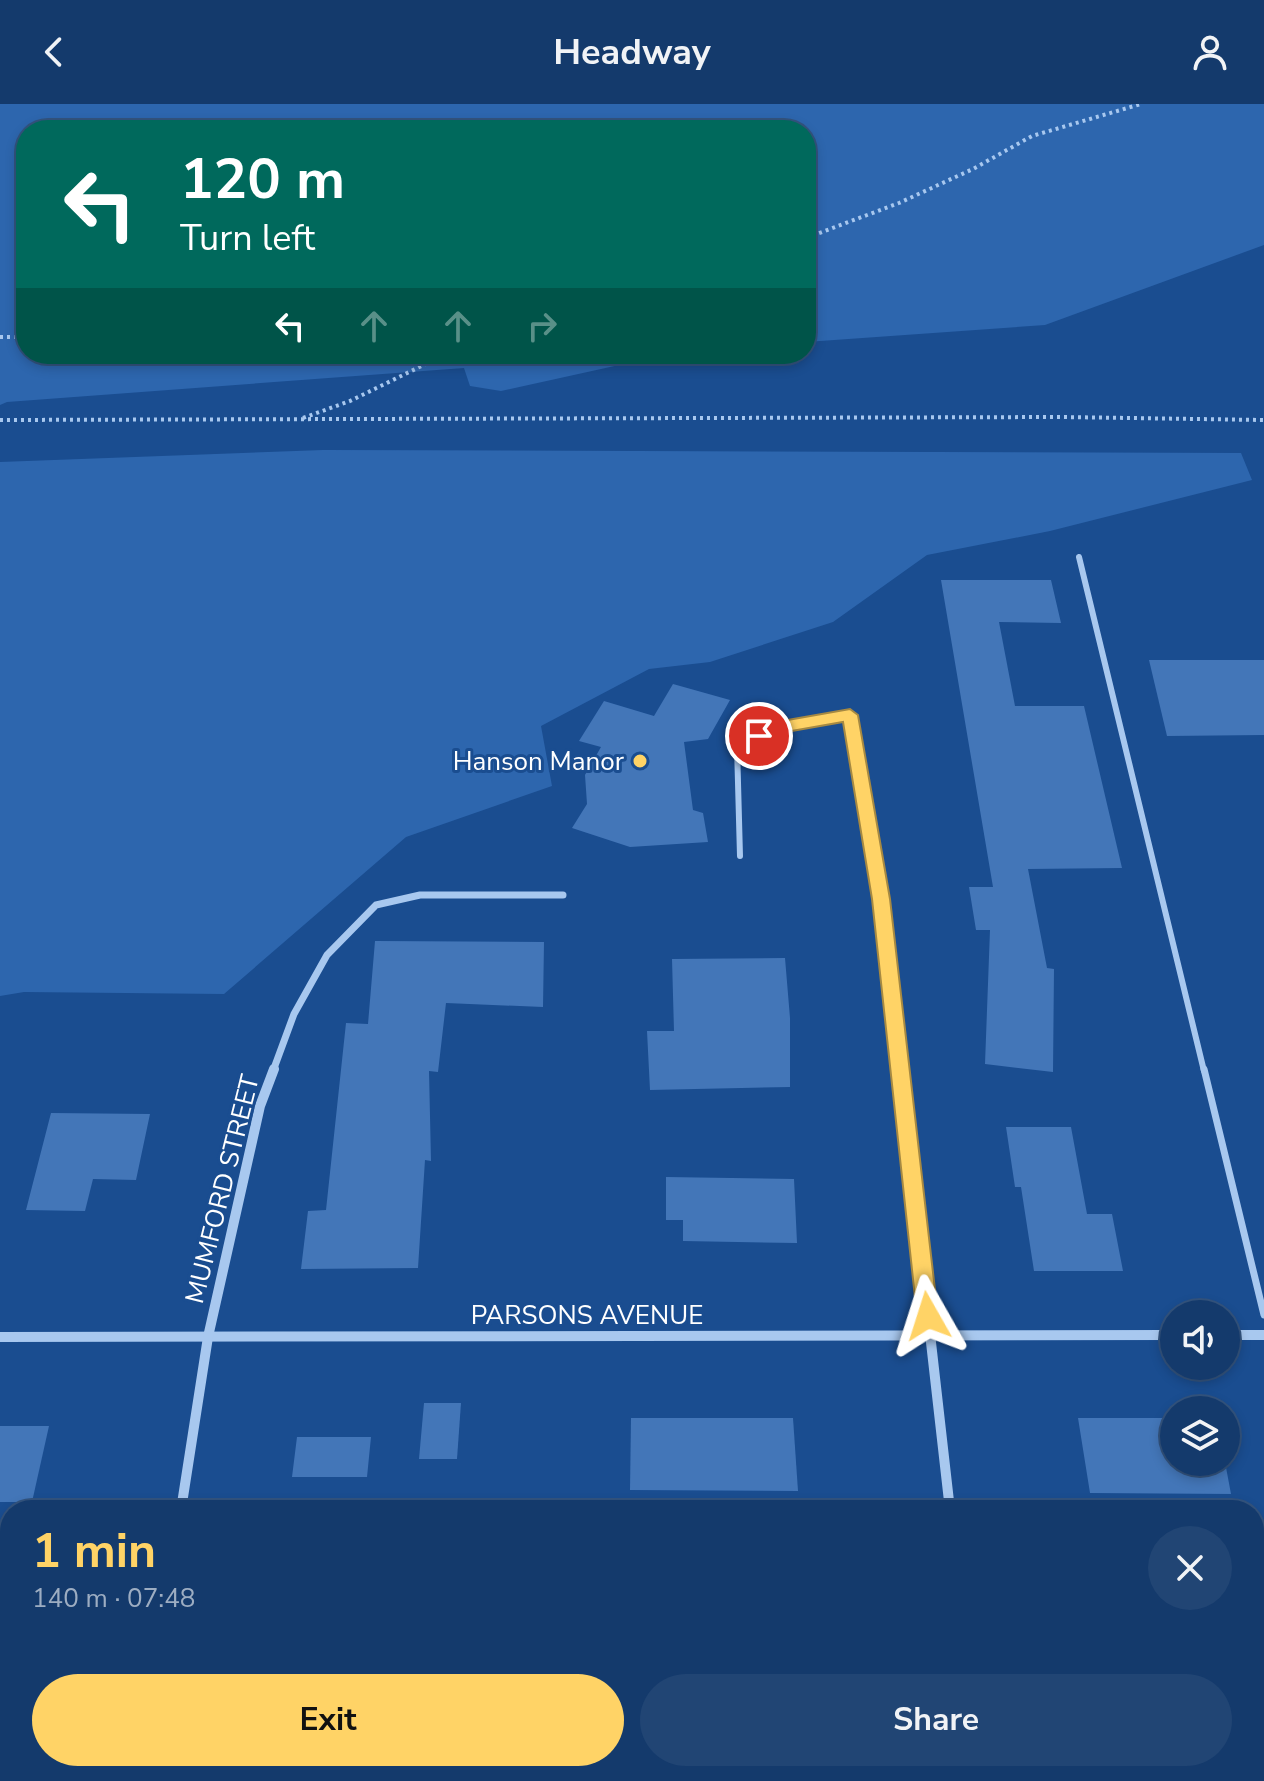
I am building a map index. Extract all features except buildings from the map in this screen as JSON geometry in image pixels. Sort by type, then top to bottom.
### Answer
[{"type":"street","points":[[850,715],[881,899],[949,1500]]},
{"type":"street","name":"MUMFORD STREET","points":[[183,1500],[208,1337],[260,1106],[294,1014],[327,955],[376,905],[420,895],[563,895]]},
{"type":"street","name":"PARSONS AVENUE","points":[[0,1337],[1160,1335]]},
{"type":"street","points":[[1240,1335],[1264,1335]]},
{"type":"lane","points":[[1079,557],[1264,1315]]},
{"type":"lane","points":[[740,856],[737,746],[782,727],[850,715]]},
{"type":"path","points":[[816,234],[899,203],[973,169],[1032,136],[1141,104]]},
{"type":"path","points":[[298,419],[350,401],[426,364]]},
{"type":"path","points":[[0,420],[1061,417],[1264,420]]},
{"type":"shaded area","points":[[0,104],[1264,104],[1264,245],[1045,325],[816,341],[816,120],[16,120],[16,364],[624,364],[501,391],[470,386],[464,368],[7,402],[0,405]]},
{"type":"shaded area","points":[[323,450],[1241,453],[1252,480],[1050,531],[927,555],[833,622],[710,662],[649,669],[541,726],[552,786],[406,837],[224,994],[24,992],[0,996],[0,462]]},
{"type":"place","name":"Hanson Manor","points":[[640,761]]},
{"type":"route","points":[[759,736],[782,727],[850,715],[881,899],[928,1316]]}]
